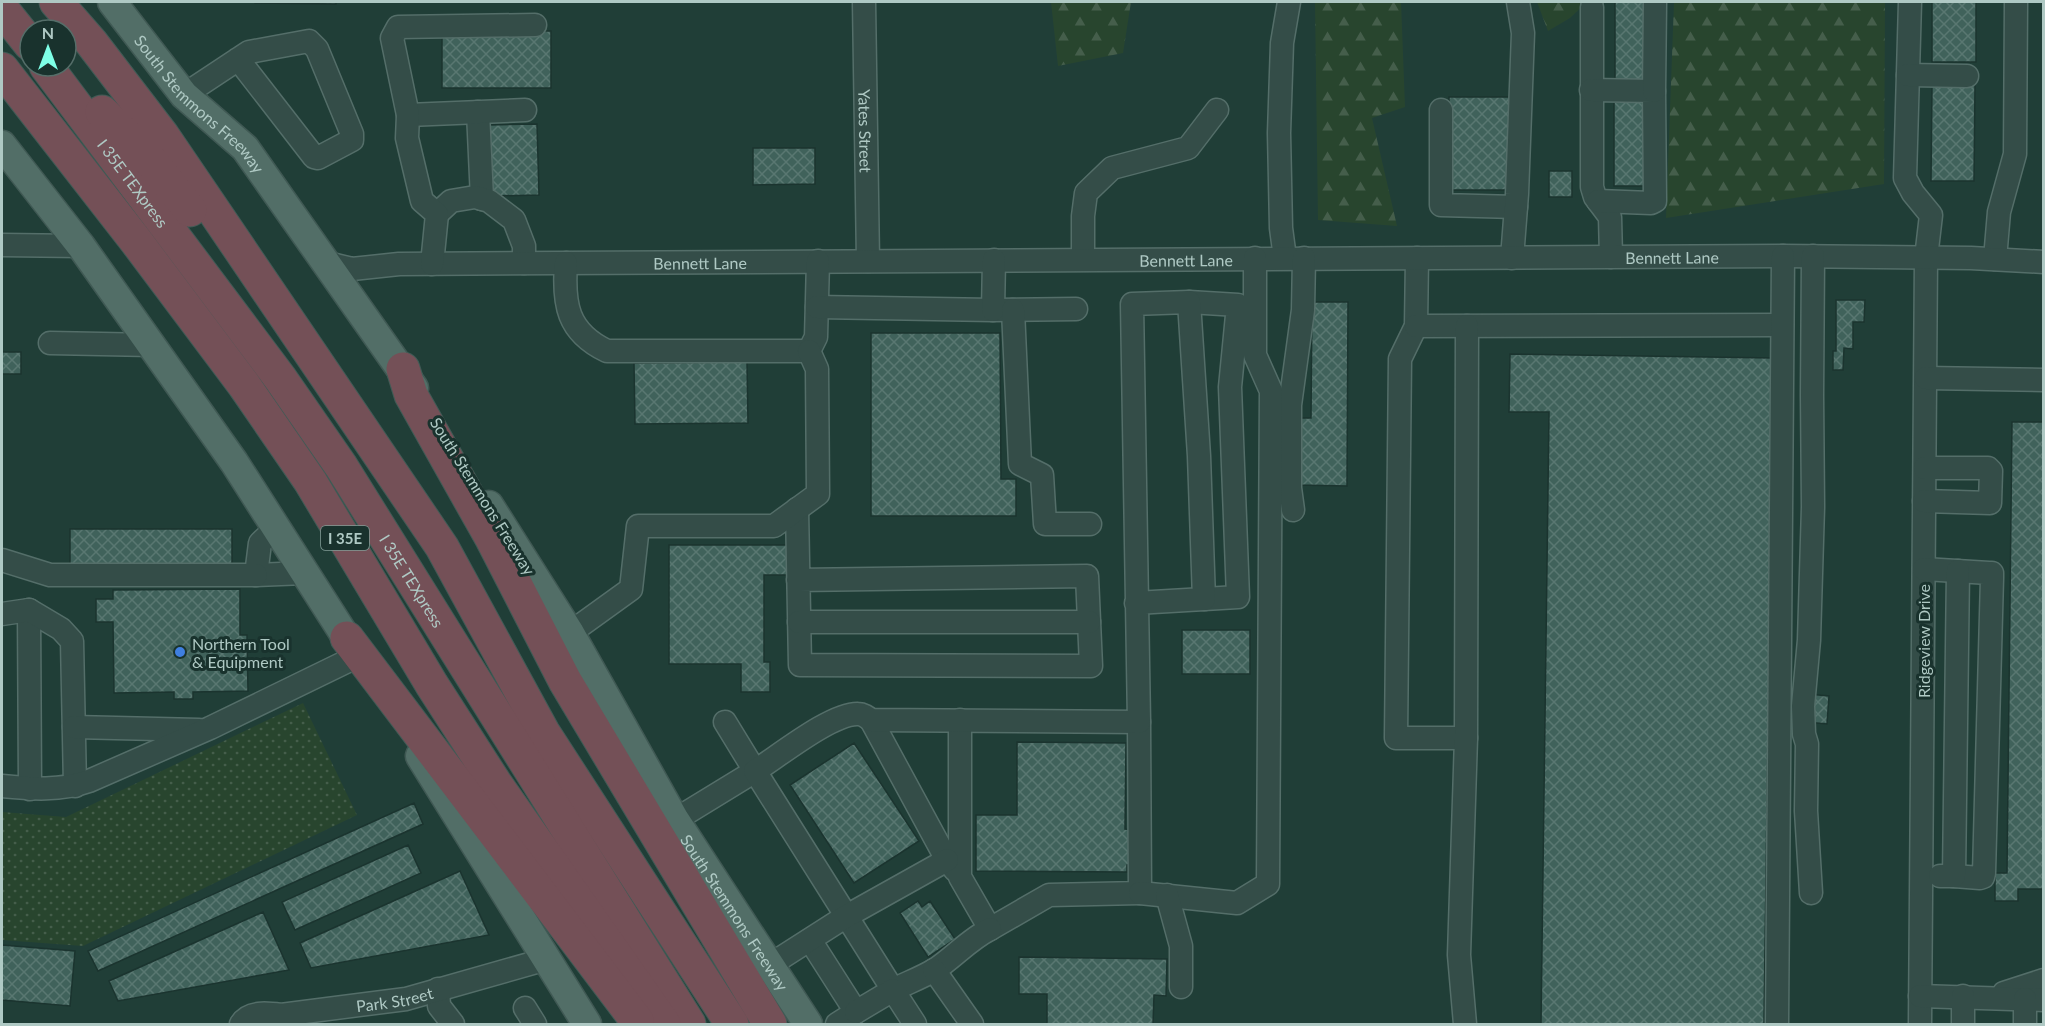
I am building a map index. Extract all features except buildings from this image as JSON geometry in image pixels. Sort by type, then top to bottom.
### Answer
[{"type":"highway","points":[[56,2],[91,42],[163,136],[442,547],[543,732],[732,1024]]},
{"type":"highway","name":"I 35E","points":[[2,69],[136,241],[244,385],[304,471],[438,695],[495,783],[664,1024]]},
{"type":"highway","name":"I 35E TEXpress","points":[[55,78],[273,368],[340,466],[689,1024]]},
{"type":"highway","points":[[69,78],[151,161],[327,379]]},
{"type":"highway","points":[[403,369],[411,395],[492,539],[565,681],[770,1024]]},
{"type":"highway","points":[[352,647],[635,1019],[642,1024]]},
{"type":"main road","name":"South Stemmons Freeway","points":[[116,3],[184,95],[245,148],[403,369],[570,633],[675,820],[808,1024]]},
{"type":"main road","points":[[2,145],[81,246],[234,462],[587,1024]]},
{"type":"street","name":"Yates Street","points":[[864,2],[868,261]]},
{"type":"street","points":[[1289,2],[1282,43],[1279,133],[1281,228],[1294,258],[1303,309],[1290,405],[1290,489],[1293,510]]},
{"type":"street","points":[[1512,258],[1523,33],[1518,2]]},
{"type":"street","name":"Ridgeview Drive","points":[[1910,2],[1905,178],[1913,193],[1931,215],[1926,258],[1920,1024]]},
{"type":"street","points":[[1995,259],[1999,212],[2015,154],[2016,2]]},
{"type":"street","points":[[1598,201],[1651,203],[1655,201],[1655,3]]},
{"type":"street","points":[[1592,7],[1591,177],[1592,187],[1598,201],[1610,217],[1611,257]]},
{"type":"street","points":[[436,214],[422,201],[407,138],[408,115],[392,38],[398,27],[535,25]]},
{"type":"street","points":[[184,95],[238,59],[249,52],[309,42],[317,49],[352,134],[352,140],[318,158],[314,157],[238,59]]},
{"type":"street","points":[[1908,75],[1967,76]]},
{"type":"street","points":[[1592,90],[1654,91]]},
{"type":"street","points":[[408,115],[525,110]]},
{"type":"street","points":[[1083,259],[1083,216],[1086,193],[1112,168],[1188,148],[1217,110]]},
{"type":"street","points":[[1441,110],[1441,205],[1516,207]]},
{"type":"street","points":[[478,112],[482,200]]},
{"type":"street","points":[[432,264],[436,214],[451,201],[475,197],[489,201],[514,220],[524,246],[524,263]]},
{"type":"street","points":[[2,245],[81,246]]},
{"type":"street","points":[[1777,1024],[1783,256]]},
{"type":"street","name":"Bennett Lane","points":[[327,263],[352,270],[399,264],[1255,258],[1813,256],[2043,262]]},
{"type":"street","points":[[1811,893],[1806,811],[1807,744],[1804,734],[1803,706],[1809,640],[1814,507],[1813,256]]},
{"type":"street","points":[[837,1024],[893,990],[934,970],[963,950],[978,935],[1049,896],[1140,892],[1237,903],[1268,884],[1270,391],[1255,355],[1255,258]]},
{"type":"street","points":[[1417,258],[1416,326],[1400,359],[1396,738],[1466,738]]},
{"type":"street","points":[[994,260],[1003,310],[1020,464],[1042,475],[1045,524],[1090,524]]},
{"type":"street","points":[[809,351],[816,337],[818,261]]},
{"type":"street","points":[[566,263],[566,303],[575,327],[595,346],[607,351],[809,351]]},
{"type":"street","points":[[1136,603],[1238,597],[1230,387],[1238,305],[1189,302],[1132,304],[1136,603],[1138,722],[1140,892]]},
{"type":"street","points":[[1189,302],[1199,456],[1204,599]]},
{"type":"street","points":[[817,307],[1076,309]]},
{"type":"street","points":[[1416,326],[1782,326]]},
{"type":"street","points":[[1464,1024],[1459,955],[1466,738],[1467,326]]},
{"type":"street","points":[[50,343],[152,345]]},
{"type":"street","points":[[570,633],[631,589],[638,526],[774,526],[818,494],[817,369],[809,351]]},
{"type":"street","points":[[1926,378],[2043,380]]},
{"type":"street","points":[[1924,501],[1990,502],[1991,471],[1988,468],[1925,468]]},
{"type":"street","points":[[797,509],[798,580],[800,665],[1090,666],[1087,576],[798,580]]},
{"type":"street","points":[[256,575],[260,543],[276,528]]},
{"type":"street","points":[[2,560],[50,575],[305,573]]},
{"type":"street","points":[[1922,876],[1980,878],[1984,873],[1992,578],[1992,573],[1924,569]]},
{"type":"street","points":[[1954,876],[1958,571]]},
{"type":"street","points":[[2,614],[28,610],[61,629],[72,641],[75,786]]},
{"type":"street","points":[[28,610],[30,789]]},
{"type":"street","points":[[799,622],[1089,622]]},
{"type":"street","points":[[2,786],[30,789],[75,786],[204,730],[352,647]]},
{"type":"street","points":[[675,820],[756,771],[833,720],[861,714],[871,720],[990,929]]},
{"type":"street","points":[[871,720],[1138,722]]},
{"type":"street","points":[[954,869],[960,720]]},
{"type":"street","points":[[725,722],[915,1024]]},
{"type":"street","points":[[74,727],[204,730]]},
{"type":"street","points":[[770,965],[846,917],[954,869]]},
{"type":"street","points":[[1167,896],[1181,946],[1181,987]]},
{"type":"street","points":[[810,940],[856,1012]]},
{"type":"street","name":"Park Street","points":[[241,1024],[243,1020],[262,1012],[281,1015],[406,999],[438,988],[547,959]]},
{"type":"street","points":[[934,970],[972,1024]]},
{"type":"street","points":[[1991,997],[2043,980]]},
{"type":"street","points":[[438,988],[440,1006],[453,1024]]},
{"type":"street","points":[[1920,996],[2034,999],[2025,1024]]},
{"type":"street","points":[[1963,996],[1963,1024]]},
{"type":"green space","points":[[1051,2],[1131,2],[1123,53],[1058,66]]},
{"type":"green space","points":[[1315,2],[1401,2],[1405,107],[1372,118],[1397,226],[1318,220]]},
{"type":"green space","points":[[1537,2],[1587,2],[1570,18],[1548,31]]},
{"type":"green space","points":[[1674,2],[1885,2],[1884,184],[1666,218]]},
{"type":"green space","points":[[303,703],[357,815],[83,946],[2,940],[2,812],[66,817]]},
{"type":"place","name":"Northern Tool & Equipment","points":[[180,652]]}]
